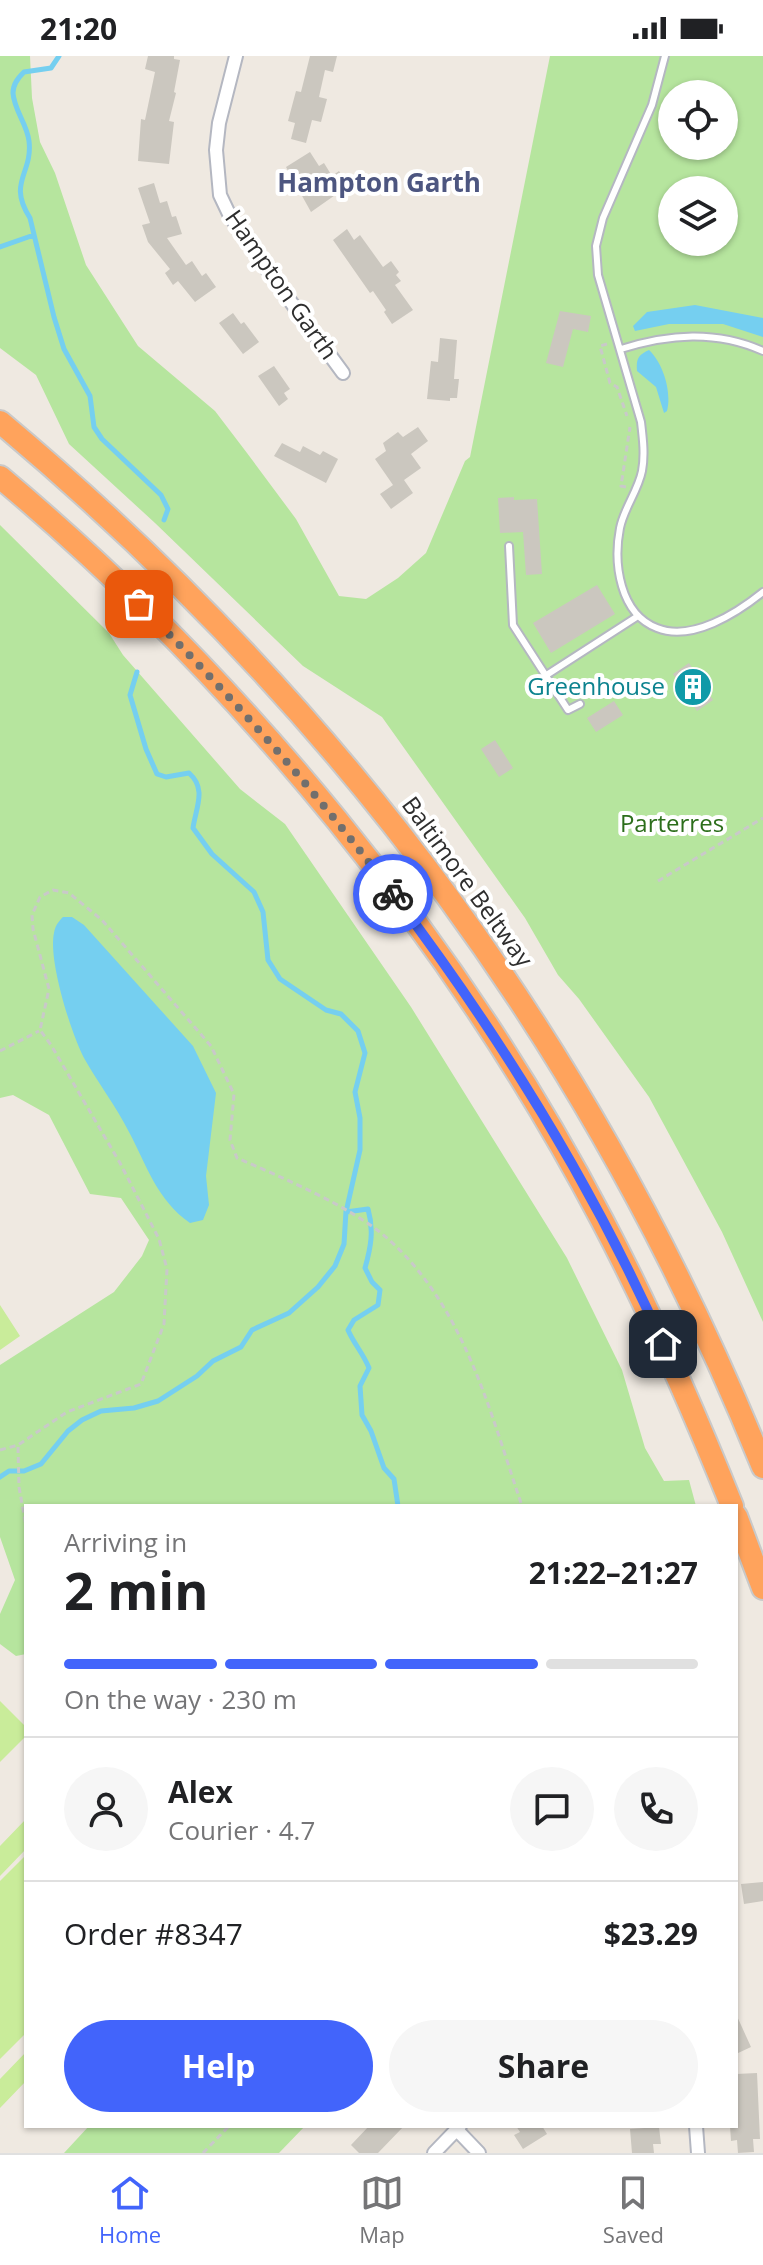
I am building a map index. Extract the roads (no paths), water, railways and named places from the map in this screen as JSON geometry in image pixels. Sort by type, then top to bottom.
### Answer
[{"type":"highway","name":"Baltimore Beltway","points":[[0,422],[147,552],[234,639],[320,733],[446,892],[524,1005],[583,1099],[639,1199],[690,1300],[763,1467]]},
{"type":"highway","points":[[0,477],[118,583],[203,668],[287,761],[414,921],[507,1057],[548,1122],[602,1219],[652,1318],[731,1504]]},
{"type":"highway","points":[[738,1521],[763,1588]]},
{"type":"street","name":"Hampton Garth","points":[[236,56],[219,123],[216,150],[220,195],[230,216],[343,373]]},
{"type":"street","points":[[434,2153],[458,2128],[479,2153]]},
{"type":"street","points":[[696,2128],[698,2153]]},
{"type":"lane","points":[[665,56],[652,105],[603,218],[596,246],[598,275],[641,422],[644,446],[642,473],[620,528],[618,562],[621,586],[629,605],[638,616],[664,631],[682,631],[719,620],[763,592]]},
{"type":"lane","points":[[621,349],[670,336],[712,336],[763,351]]},
{"type":"lane","points":[[509,546],[513,625],[568,710],[580,704]]},
{"type":"lane","points":[[545,676],[638,616]]},
{"type":"water","points":[[695,305],[763,318],[763,337],[723,324],[669,324],[635,331],[633,326],[647,312]]},
{"type":"water","points":[[649,350],[662,370],[667,387],[668,403],[664,413],[656,387],[637,371],[638,358]]},
{"type":"water","points":[[63,917],[72,917],[84,925],[193,1046],[216,1093],[206,1176],[209,1205],[203,1220],[190,1223],[169,1204],[84,1058],[67,1015],[54,960],[54,931]]},
{"type":"waterway","points":[[59,56],[51,68],[24,72],[14,87],[14,99],[29,141],[21,195],[30,218],[64,349],[90,396],[94,427],[102,439],[161,495],[168,509],[164,520]]},
{"type":"waterway","points":[[0,247],[34,235]]},
{"type":"waterway","points":[[137,672],[130,695],[157,774],[166,777],[189,773],[198,785],[199,799],[193,828],[212,854],[254,892],[263,912],[268,960],[280,979],[326,1010],[341,1014],[358,1031],[365,1053],[355,1092],[360,1118],[360,1150],[346,1212],[368,1209],[371,1238],[365,1268],[380,1290],[378,1305],[354,1320],[348,1330],[369,1368],[360,1386],[362,1415],[384,1468],[394,1479],[398,1504]]},
{"type":"waterway","points":[[0,1477],[9,1471],[24,1471],[41,1464],[68,1431],[82,1420],[101,1411],[134,1408],[158,1401],[197,1376],[213,1361],[241,1347],[252,1330],[289,1313],[318,1287],[335,1266],[344,1244],[346,1211]]},
{"type":"place","name":"Greenhouse","points":[[693,687]]},
{"type":"district","name":"Hampton Garth","points":[[379,183]]},
{"type":"park label","name":"Parterres","points":[[672,824]]}]
